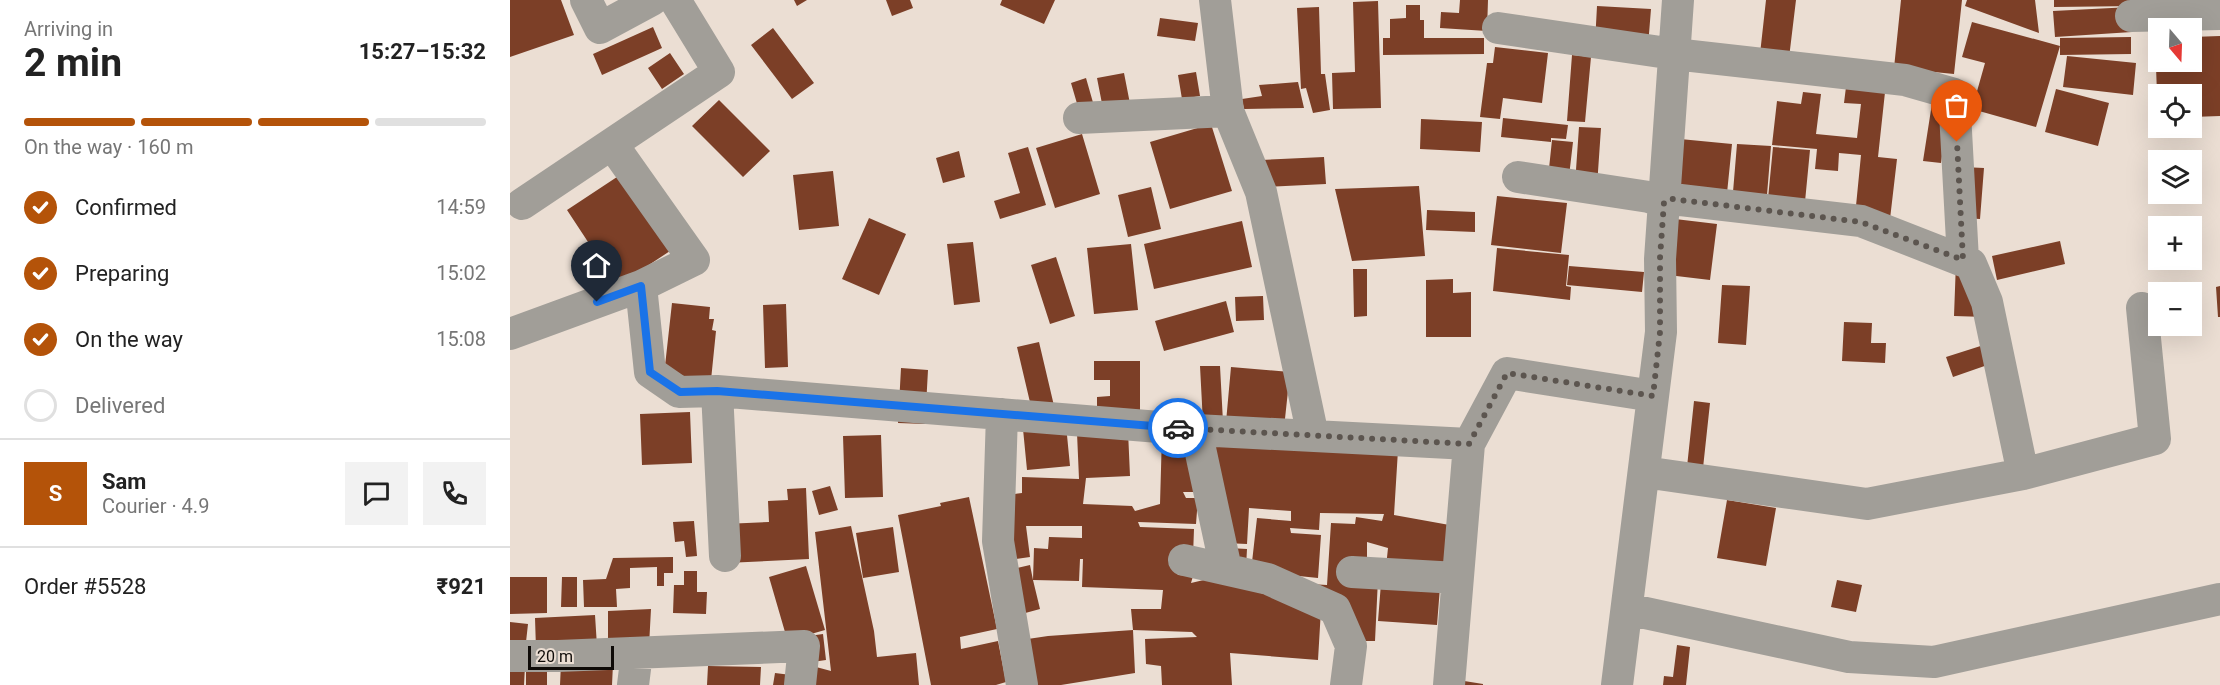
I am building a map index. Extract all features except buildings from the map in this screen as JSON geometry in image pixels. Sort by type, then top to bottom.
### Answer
[{"type":"street","points":[[585,0],[600,28],[652,0]]},
{"type":"street","points":[[522,204],[719,72],[675,0]]},
{"type":"street","points":[[1215,0],[1228,111],[1261,192],[1313,436]]},
{"type":"street","points":[[1617,685],[1660,332],[1660,258],[1678,0]]},
{"type":"street","points":[[2131,16],[2220,14]]},
{"type":"street","points":[[1498,28],[1674,54],[1905,80],[1954,94],[1963,260]]},
{"type":"street","points":[[1079,118],[1228,111]]},
{"type":"street","points":[[510,334],[641,286],[694,260],[612,144]]},
{"type":"street","points":[[1518,177],[1649,197],[1664,202],[1672,199],[1861,222],[1971,264],[1987,302],[2023,474]]},
{"type":"street","points":[[641,286],[650,372],[680,392],[717,391],[1196,430],[1469,444]]},
{"type":"street","points":[[1644,472],[1867,504],[2023,474],[2155,439],[2142,308]]},
{"type":"street","points":[[1449,685],[1469,444],[1507,373],[1653,396]]},
{"type":"street","points":[[717,391],[725,556]]},
{"type":"street","points":[[1002,414],[998,541],[1022,685]]},
{"type":"street","points":[[1196,430],[1226,569]]},
{"type":"street","points":[[1184,560],[1268,579],[1335,609],[1351,646],[1346,685]]},
{"type":"street","points":[[1352,572],[1457,578]]},
{"type":"street","points":[[1627,609],[1849,657],[1934,662],[2220,599]]},
{"type":"street","points":[[510,656],[804,646],[801,685]]},
{"type":"street","points":[[633,685],[637,653]]},
{"type":"way so far","points":[[1178,428],[1469,444],[1507,373],[1653,396],[1660,332],[1660,258],[1664,202],[1672,199],[1861,222],[1963,260],[1957,142]]},
{"type":"route","points":[[597,302],[641,286],[650,372],[680,392],[717,391],[1178,428]]}]
